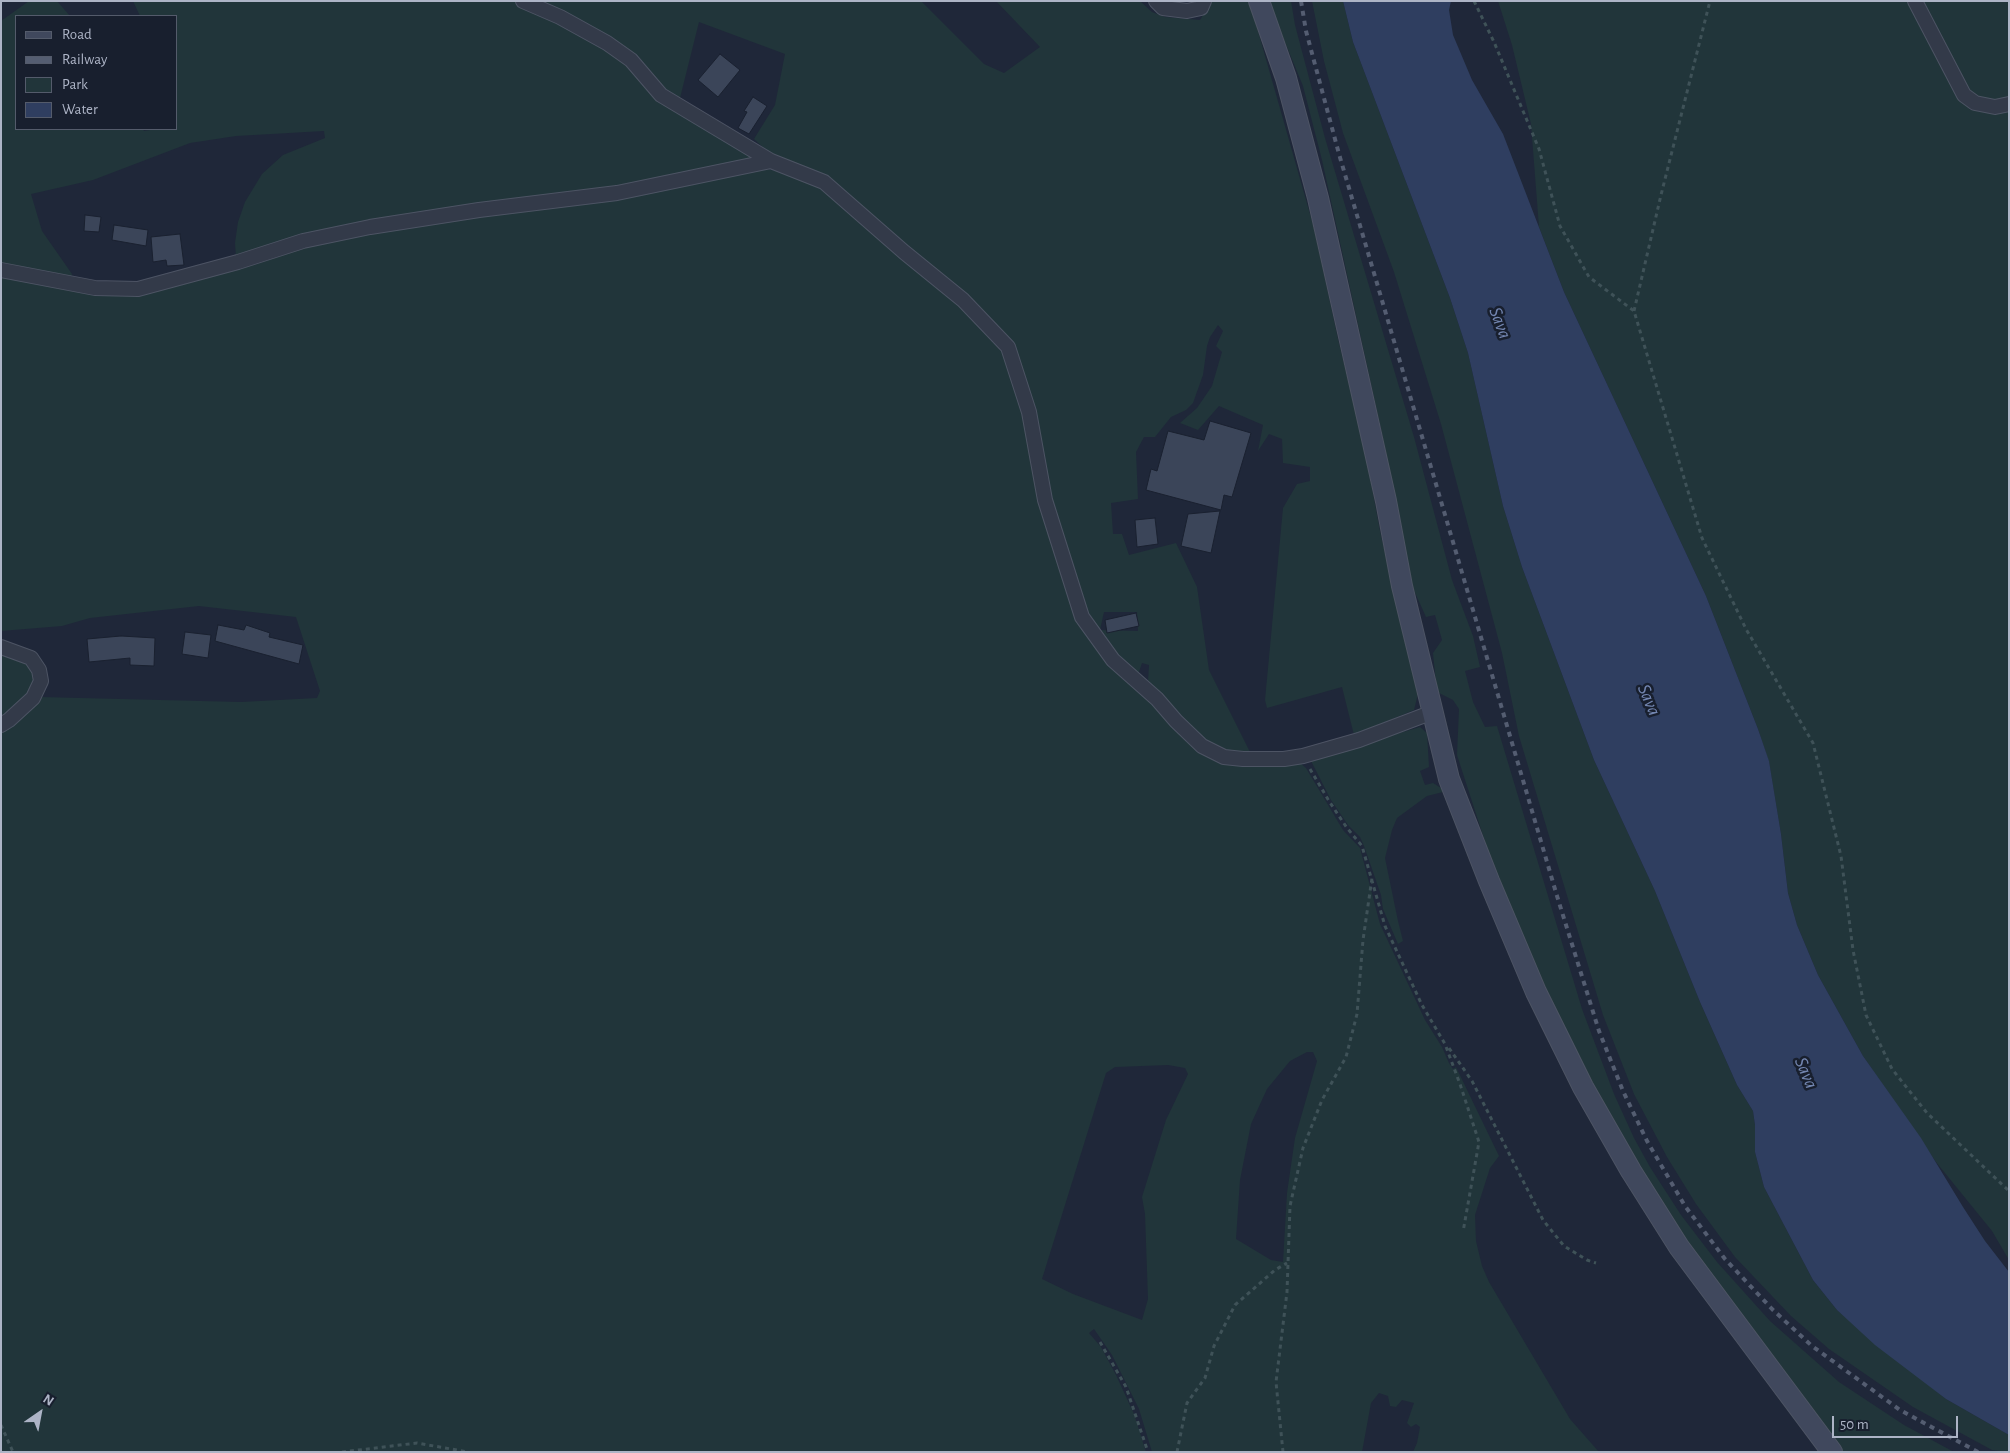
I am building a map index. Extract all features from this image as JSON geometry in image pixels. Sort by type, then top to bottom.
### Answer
[{"type":"street","points":[[523,1],[560,17],[607,43],[631,60],[661,95],[771,161],[824,182],[904,252],[963,300],[1008,347],[1029,412],[1044,500],[1082,616],[1114,660],[1157,699],[1202,746],[1224,757],[1269,759],[1303,756],[1359,740],[1432,712]]},
{"type":"street","points":[[1156,1],[1163,8],[1187,11],[1201,8],[1204,1]]},
{"type":"street","points":[[1259,1],[1286,78],[1318,198],[1386,500],[1402,586],[1449,778],[1489,881],[1536,992],[1583,1087],[1631,1172],[1679,1247],[1759,1357],[1832,1452]]},
{"type":"street","points":[[1915,1],[1964,94],[1975,103],[1995,107],[2009,104]]},
{"type":"street","points":[[1,270],[95,288],[138,289],[238,262],[303,241],[370,227],[478,210],[617,193],[771,161]]},
{"type":"street","points":[[1,647],[31,658],[39,670],[41,681],[32,698],[1,725]]},
{"type":"path","points":[[1474,1],[1494,42],[1539,149],[1560,226],[1589,277],[1634,311]]},
{"type":"path","points":[[1710,1],[1660,194],[1634,311],[1702,538],[1746,629],[1813,743],[1841,856],[1853,950],[1866,1015],[1897,1077],[1927,1113],[2009,1191]]},
{"type":"path","points":[[1303,756],[1328,801],[1346,828],[1362,846],[1385,926],[1422,1005],[1445,1044],[1472,1080],[1543,1220],[1564,1246],[1587,1260],[1596,1263]]},
{"type":"path","points":[[1283,1452],[1276,1382],[1287,1292],[1290,1206],[1303,1148],[1322,1100],[1346,1057],[1357,1014],[1363,940],[1372,878]]},
{"type":"path","points":[[1445,1044],[1479,1142],[1463,1232]]},
{"type":"path","points":[[1177,1452],[1188,1403],[1204,1378],[1214,1346],[1235,1305],[1275,1270],[1288,1262]]},
{"type":"path","points":[[1100,1342],[1126,1387],[1148,1452]]},
{"type":"path","points":[[1,1426],[12,1452]]},
{"type":"path","points":[[342,1452],[417,1443],[468,1452]]},
{"type":"green space","points":[[29,1],[57,1],[69,15],[15,15],[15,130],[178,130],[178,15],[140,15],[133,1],[516,1],[606,48],[626,65],[658,99],[685,112],[746,149],[766,169],[787,173],[795,165],[770,154],[754,139],[775,105],[785,54],[699,22],[680,98],[664,91],[655,78],[609,39],[530,1],[921,1],[984,64],[1004,73],[1040,47],[996,1],[1140,1],[1152,12],[1165,17],[1200,20],[1211,1],[1248,1],[1314,228],[1338,339],[1364,445],[1380,531],[1418,694],[1414,710],[1354,735],[1342,687],[1267,708],[1265,700],[1283,508],[1297,484],[1310,481],[1310,467],[1283,463],[1282,439],[1269,434],[1258,451],[1263,425],[1219,406],[1198,430],[1180,423],[1197,408],[1212,386],[1222,352],[1216,346],[1223,331],[1218,325],[1210,337],[1207,346],[1203,375],[1193,403],[1186,410],[1171,417],[1155,437],[1144,437],[1136,452],[1138,499],[1111,503],[1113,534],[1122,534],[1129,555],[1176,543],[1197,587],[1209,670],[1250,752],[1238,753],[1220,748],[1202,739],[1148,682],[1149,665],[1142,663],[1139,672],[1135,674],[1129,671],[1122,678],[1148,699],[1170,725],[1200,753],[1227,765],[1257,764],[1266,766],[1299,762],[1306,768],[1343,830],[1360,848],[1380,924],[1425,1020],[1442,1047],[1449,1063],[1453,1069],[1456,1067],[1499,1156],[1490,1168],[1475,1215],[1476,1241],[1482,1266],[1489,1282],[1570,1419],[1599,1452],[1413,1452],[1420,1427],[1416,1424],[1411,1427],[1407,1423],[1414,1403],[1402,1400],[1396,1407],[1390,1406],[1388,1396],[1379,1393],[1371,1403],[1362,1452],[1152,1452],[1139,1409],[1112,1355],[1094,1329],[1089,1333],[1101,1347],[1116,1375],[1134,1414],[1146,1452],[1,1452],[1,733],[22,717],[40,697],[241,702],[317,698],[320,691],[296,617],[199,606],[90,618],[62,626],[1,631],[1,276],[92,292],[130,296],[257,264],[310,245],[335,240],[329,229],[272,245],[236,258],[235,243],[238,222],[245,202],[262,174],[283,155],[325,138],[324,131],[236,136],[190,143],[93,180],[31,194],[42,231],[72,274],[71,279],[1,265],[1,21]],"holes":[[[1104,612],[1137,612],[1138,631],[1100,630]],[[1307,1052],[1313,1052],[1317,1061],[1295,1138],[1287,1193],[1283,1262],[1271,1260],[1236,1239],[1240,1180],[1251,1124],[1267,1089],[1290,1061]],[[1168,1065],[1185,1068],[1188,1074],[1166,1120],[1142,1197],[1145,1214],[1148,1299],[1142,1320],[1073,1294],[1042,1279],[1106,1073],[1115,1067]]]},
{"type":"green space","points":[[1268,1],[1291,1],[1295,25],[1325,138],[1414,437],[1452,580],[1473,636],[1480,667],[1465,671],[1473,702],[1485,727],[1497,726],[1582,1009],[1614,1094],[1634,1138],[1681,1215],[1717,1262],[1770,1321],[1839,1382],[1904,1425],[1954,1452],[1843,1452],[1684,1239],[1607,1114],[1569,1037],[1535,965],[1489,854],[1457,755],[1459,709],[1453,700],[1437,692],[1433,653],[1442,640],[1435,615],[1426,617],[1412,586],[1382,434],[1322,160],[1303,86]]},
{"type":"green space","points":[[1312,1],[1343,1],[1353,42],[1450,298],[1468,353],[1503,506],[1522,567],[1594,760],[1655,891],[1700,1002],[1737,1085],[1753,1111],[1755,1152],[1764,1187],[1813,1280],[1837,1310],[1946,1399],[2009,1435],[2009,1452],[1992,1450],[1913,1407],[1829,1349],[1791,1316],[1735,1257],[1696,1204],[1667,1157],[1634,1094],[1603,1015],[1519,736],[1502,653],[1441,424],[1394,272],[1343,133],[1324,61]]},
{"type":"green space","points":[[1498,1],[2009,1],[2009,98],[1998,101],[1966,102],[1970,110],[2009,109],[2009,1260],[1992,1231],[1936,1162],[1863,1056],[1818,975],[1797,925],[1788,893],[1781,834],[1769,762],[1758,729],[1706,596],[1564,292],[1539,227],[1531,124],[1512,45]]},
{"type":"green space","points":[[1,651],[28,664],[34,674],[33,686],[26,698],[1,718]]},
{"type":"green space","points":[[1420,727],[1427,733],[1429,767],[1420,771],[1425,785],[1433,783],[1441,788],[1443,792],[1427,796],[1397,818],[1392,830],[1385,858],[1403,941],[1398,944],[1383,909],[1381,895],[1360,837],[1348,825],[1331,800],[1310,759]]},
{"type":"water","name":"Sava","points":[[1343,1],[1451,1],[1449,10],[1453,35],[1472,80],[1503,134],[1564,292],[1706,596],[1758,729],[1769,761],[1788,893],[1797,925],[1818,975],[1863,1056],[1921,1138],[1985,1241],[2009,1272],[2009,1435],[1946,1399],[1875,1345],[1837,1310],[1813,1280],[1764,1187],[1755,1152],[1753,1111],[1737,1085],[1700,1002],[1655,891],[1594,760],[1522,567],[1503,506],[1468,353],[1450,298],[1353,42]]},
{"type":"building","points":[[720,54],[740,70],[718,97],[698,80]]},
{"type":"building","points":[[753,97],[767,106],[749,134],[738,128],[747,112],[744,111]]},
{"type":"building","points":[[85,215],[101,217],[99,232],[84,231]]},
{"type":"building","points":[[114,225],[148,230],[146,246],[112,240]]},
{"type":"building","points":[[180,234],[184,265],[167,266],[166,260],[153,262],[151,237]]},
{"type":"building","points":[[1210,421],[1251,433],[1232,497],[1224,495],[1221,510],[1146,490],[1151,469],[1157,471],[1168,431],[1204,440]]},
{"type":"building","points":[[1220,511],[1211,553],[1181,546],[1188,514]]},
{"type":"building","points":[[1155,518],[1158,544],[1137,547],[1135,520]]},
{"type":"building","points":[[1136,613],[1139,626],[1107,633],[1105,620]]},
{"type":"building","points":[[218,625],[244,630],[246,625],[270,633],[269,637],[303,645],[299,664],[215,641]]},
{"type":"building","points":[[185,632],[211,635],[208,658],[182,654]]},
{"type":"building","points":[[121,636],[155,638],[154,666],[130,665],[130,658],[89,662],[87,639]]},
{"type":"railway","points":[[1301,1],[1306,31],[1339,154],[1557,896],[1599,1031],[1623,1091],[1647,1141],[1685,1206],[1725,1259],[1772,1309],[1812,1346],[1900,1410],[1978,1452]]}]
